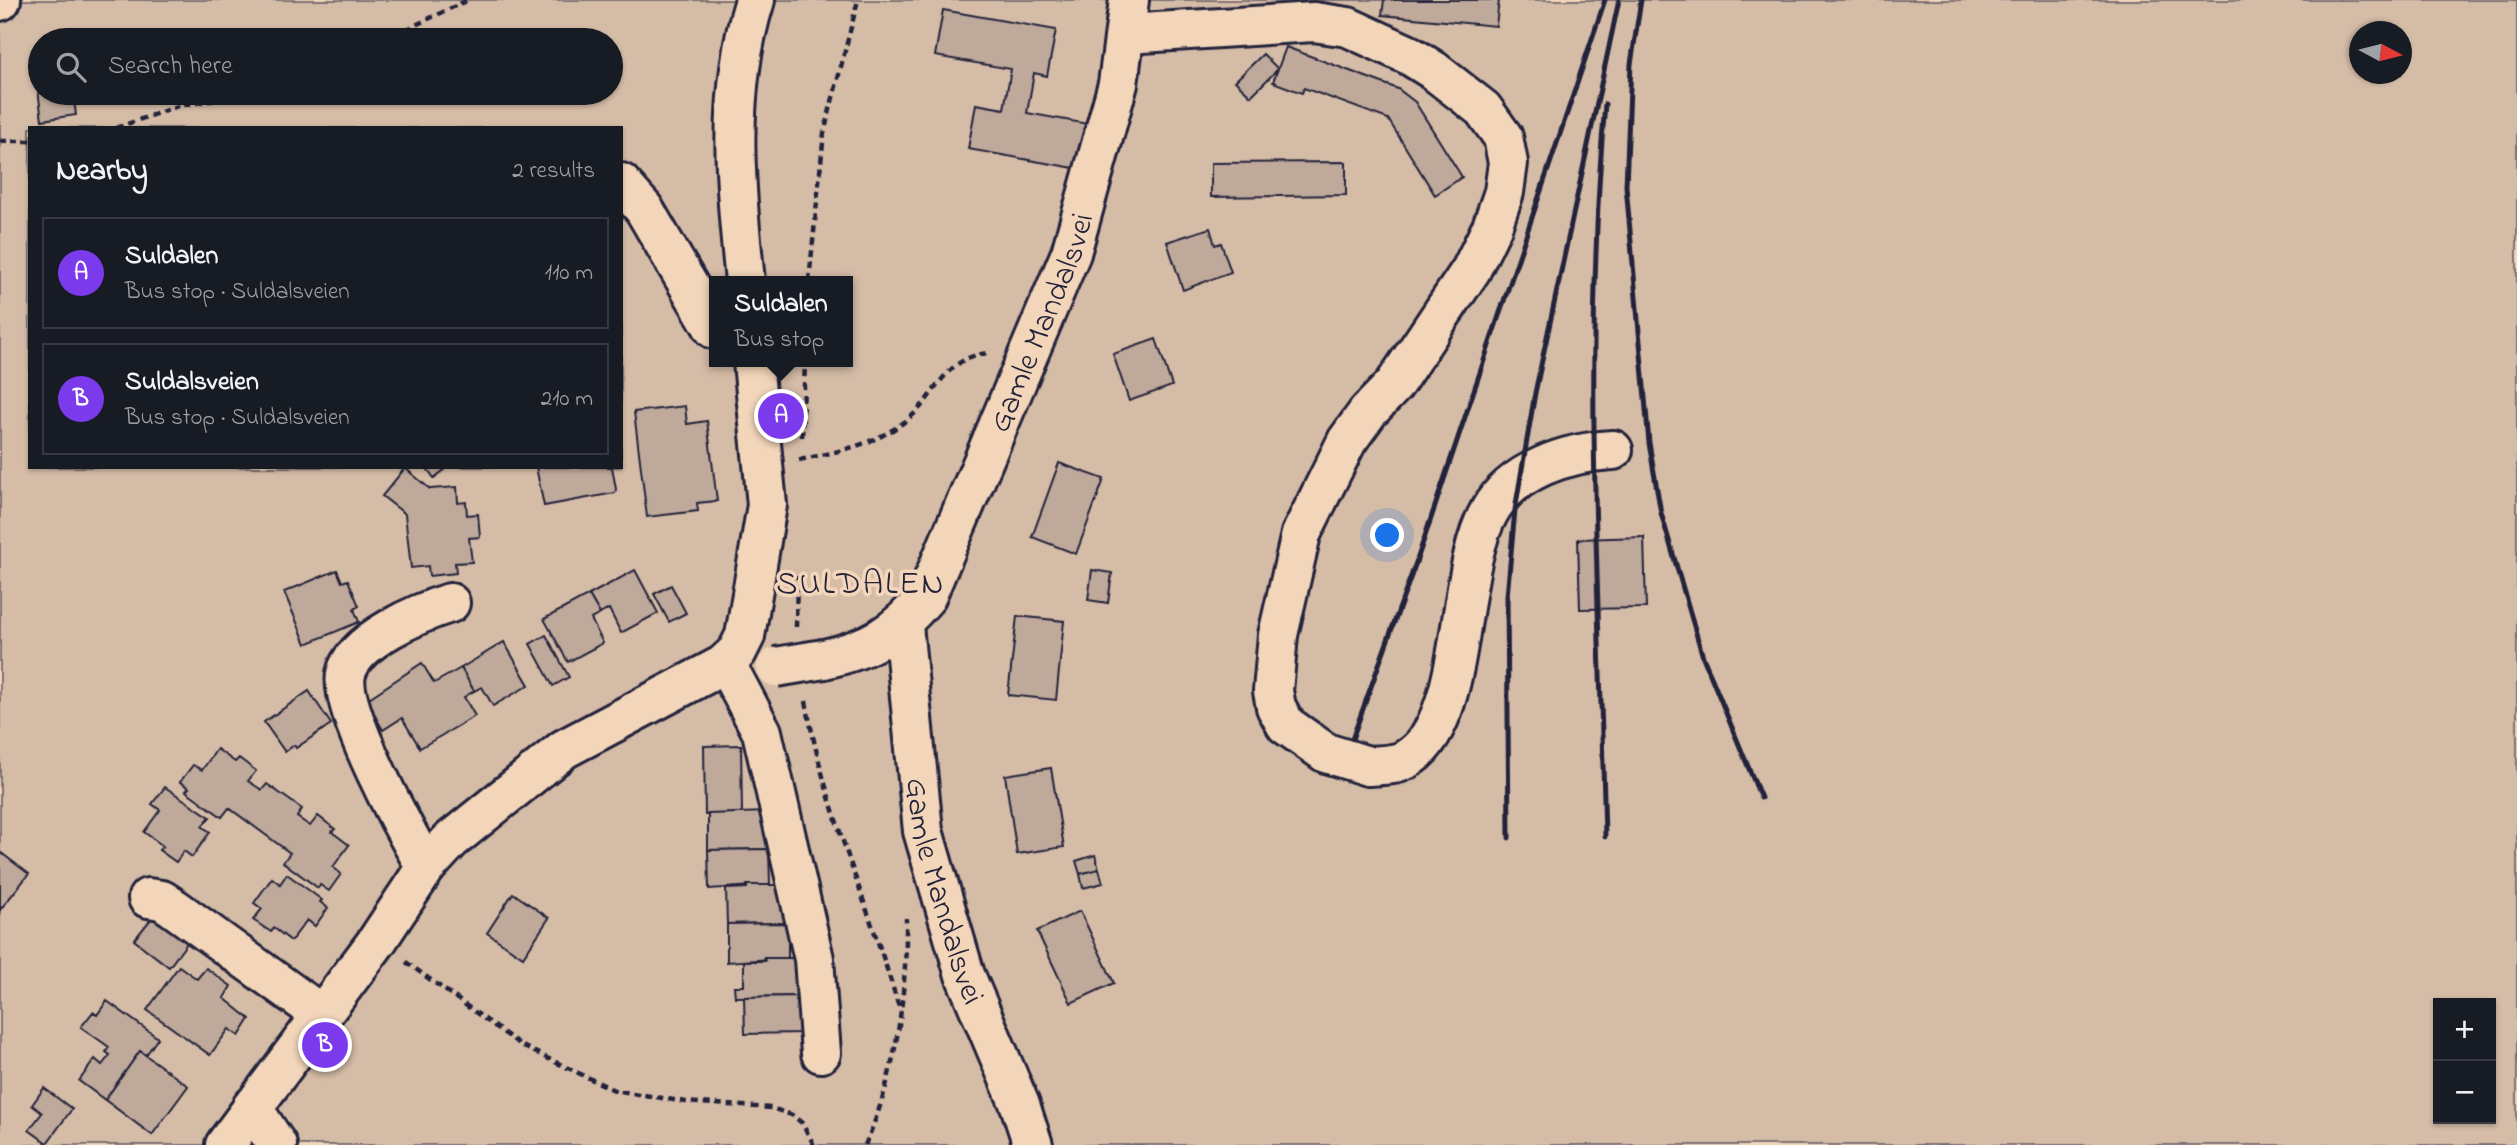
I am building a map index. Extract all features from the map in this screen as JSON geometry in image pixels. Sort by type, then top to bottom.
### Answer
[{"type":"street","points":[[744,276],[737,204],[734,133],[743,43],[755,0]]},
{"type":"street","points":[[1128,17],[1314,22],[1348,27],[1379,39],[1433,69],[1483,109],[1503,137],[1508,163],[1504,192],[1492,228],[1471,270],[1394,385],[1368,412],[1347,441],[1301,534],[1278,635],[1273,691],[1276,707],[1286,725],[1326,753],[1368,766],[1404,760],[1429,736],[1440,718],[1448,693],[1469,568],[1488,513],[1497,499],[1540,467],[1565,458],[1613,450]]},
{"type":"street","name":"Gamle Mandalsvei","points":[[729,672],[799,655],[864,648],[903,625],[926,597],[1071,253],[1118,84],[1128,17]]},
{"type":"street","points":[[623,185],[643,209],[709,319]]},
{"type":"street","points":[[225,1145],[377,941],[426,867],[478,817],[564,749],[729,672],[745,636],[767,505],[749,370]]},
{"type":"street","points":[[426,867],[401,824],[355,720],[345,688],[346,672],[354,659],[377,638],[428,610],[450,603]]},
{"type":"street","name":"Gamle Mandalsvei","points":[[903,625],[923,831],[965,975],[1020,1105],[1032,1145]]},
{"type":"street","points":[[729,672],[762,732],[814,959],[821,1053]]},
{"type":"street","points":[[148,898],[168,904],[322,1015]]},
{"type":"street","points":[[252,1107],[277,1145]]},
{"type":"path","points":[[409,28],[468,0]]},
{"type":"path","points":[[810,276],[824,133],[858,0]]},
{"type":"path","points":[[122,126],[184,105]]},
{"type":"path","points":[[0,141],[28,141]]},
{"type":"path","points":[[764,468],[870,444],[910,418],[944,372],[981,354],[1032,349]]},
{"type":"path","points":[[802,442],[805,367]]},
{"type":"path","points":[[797,570],[799,655]]},
{"type":"path","points":[[804,692],[824,782],[881,943],[900,1011],[888,1073],[865,1145]]},
{"type":"path","points":[[377,941],[522,1046],[614,1090],[686,1102],[771,1108],[792,1115],[802,1122],[814,1145]]},
{"type":"shaded area","points":[[0,0],[2517,0],[2517,1145],[0,1145]]},
{"type":"building","points":[[1384,0],[1499,0],[1496,26],[1382,15]]},
{"type":"building","points":[[943,10],[1056,30],[1047,76],[1034,73],[1027,113],[1088,124],[1080,169],[968,149],[976,104],[1004,109],[1011,69],[935,56]]},
{"type":"building","points":[[1286,47],[1398,89],[1415,102],[1462,177],[1435,195],[1388,119],[1304,88],[1302,93],[1273,82]]},
{"type":"building","points":[[1263,54],[1278,69],[1251,96],[1235,81]]},
{"type":"building","points":[[40,105],[75,105],[76,115],[42,120]]},
{"type":"building","points":[[1346,162],[1346,195],[1211,197],[1211,163]]},
{"type":"building","points":[[1210,228],[1215,245],[1221,243],[1231,272],[1183,290],[1167,242]]},
{"type":"building","points":[[1156,339],[1172,386],[1129,401],[1113,354]]},
{"type":"building","points":[[685,406],[687,424],[707,421],[717,501],[697,503],[698,511],[647,517],[634,412]]},
{"type":"building","points":[[1059,463],[1104,479],[1076,554],[1032,537]]},
{"type":"building","points":[[404,469],[430,489],[457,487],[458,503],[466,502],[467,515],[478,514],[480,537],[469,538],[472,562],[455,563],[456,573],[429,576],[428,566],[411,568],[405,514],[382,496]]},
{"type":"building","points":[[427,469],[445,469],[434,478]]},
{"type":"building","points":[[536,469],[612,469],[615,493],[544,506]]},
{"type":"building","points":[[1644,537],[1646,608],[1580,609],[1578,539]]},
{"type":"building","points":[[337,570],[342,582],[348,580],[359,606],[354,609],[359,622],[306,644],[284,592]]},
{"type":"building","points":[[635,570],[658,613],[621,633],[609,609],[600,614],[589,595]]},
{"type":"building","points":[[1092,570],[1112,573],[1108,603],[1088,600]]},
{"type":"building","points":[[671,585],[686,613],[669,622],[654,594]]},
{"type":"building","points":[[589,595],[600,614],[591,619],[603,643],[568,662],[544,619]]},
{"type":"building","points":[[1017,616],[1064,621],[1056,700],[1008,695]]},
{"type":"building","points":[[546,635],[569,677],[553,686],[530,644]]},
{"type":"building","points":[[504,642],[529,685],[493,706],[482,687],[474,691],[461,668]]},
{"type":"building","points":[[422,663],[434,683],[461,668],[474,691],[464,697],[475,716],[420,748],[402,718],[383,730],[366,700]]},
{"type":"building","points":[[309,691],[331,724],[296,748],[294,745],[285,752],[264,722]]},
{"type":"building","points":[[741,745],[742,813],[705,815],[704,746]]},
{"type":"building","points":[[217,749],[235,762],[239,758],[256,771],[248,781],[262,790],[267,784],[302,809],[297,817],[310,826],[318,816],[335,829],[332,832],[349,845],[333,867],[341,874],[329,891],[320,885],[318,888],[283,862],[290,853],[229,808],[222,817],[186,791],[189,788],[180,782],[193,765],[202,770]]},
{"type":"building","points":[[1051,768],[1064,847],[1017,854],[1005,775]]},
{"type":"building","points":[[165,787],[210,817],[202,826],[210,832],[192,857],[184,851],[176,862],[159,850],[163,846],[144,832],[160,810],[152,804]]},
{"type":"building","points":[[768,812],[769,849],[708,850],[708,814]]},
{"type":"building","points":[[769,849],[770,885],[709,889],[708,850]]},
{"type":"building","points":[[0,852],[29,874],[0,910]]},
{"type":"building","points":[[1095,855],[1099,869],[1080,874],[1076,861]]},
{"type":"building","points":[[1099,869],[1103,883],[1083,888],[1080,874]]},
{"type":"building","points":[[287,874],[322,900],[320,902],[328,908],[315,926],[307,920],[291,941],[274,928],[271,932],[253,920],[262,909],[254,903],[272,878],[280,884]]},
{"type":"building","points":[[747,885],[787,885],[788,923],[727,924],[726,889],[747,888]]},
{"type":"building","points":[[513,893],[549,918],[523,957],[487,933]]},
{"type":"building","points":[[159,909],[193,935],[169,967],[134,940]]},
{"type":"building","points":[[1080,911],[1114,983],[1071,1003],[1037,931]]},
{"type":"building","points":[[788,923],[788,958],[727,962],[727,924]]},
{"type":"building","points":[[764,958],[805,958],[805,996],[735,997],[734,986],[744,986],[744,961],[765,961]]},
{"type":"building","points":[[179,966],[197,979],[206,968],[231,986],[224,998],[250,1019],[239,1036],[229,1029],[210,1055],[147,1010]]},
{"type":"building","points":[[805,996],[806,1033],[745,1034],[744,997]]},
{"type":"building","points":[[107,1001],[158,1038],[146,1055],[140,1051],[105,1100],[79,1081],[95,1059],[102,1065],[110,1055],[106,1052],[109,1047],[81,1027],[93,1012],[97,1015]]},
{"type":"building","points":[[140,1051],[188,1086],[152,1135],[105,1100]]},
{"type":"building","points":[[44,1088],[72,1109],[47,1143],[29,1130],[42,1113],[32,1105]]},
{"type":"railway","points":[[1351,742],[1419,554],[1605,0]]},
{"type":"railway","points":[[1509,838],[1507,596],[1515,510],[1535,393],[1619,0]]},
{"type":"railway","points":[[1641,0],[1631,64],[1626,186],[1649,443],[1661,513],[1703,657],[1761,798]]},
{"type":"railway","points":[[1605,104],[1595,287],[1594,470],[1605,837]]},
{"type":"place","name":"Suldalen","points":[[781,416]]},
{"type":"place","name":"Suldalsveien","points":[[325,1045]]},
{"type":"district","name":"SULDALEN","points":[[861,581]]}]
